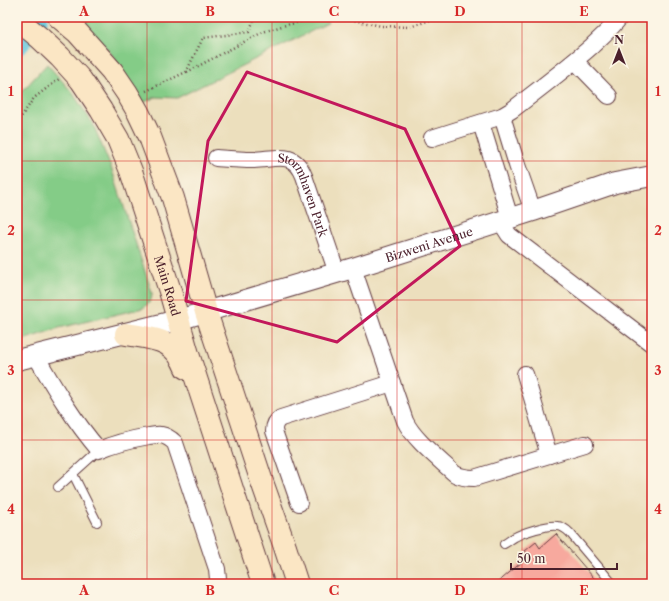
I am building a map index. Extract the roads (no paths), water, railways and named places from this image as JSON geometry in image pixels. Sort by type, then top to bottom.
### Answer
[{"type":"main road","points":[[59,17],[77,32],[112,71],[130,99],[150,137],[173,198],[206,312],[296,584]]},
{"type":"main road","name":"Main Road","points":[[17,18],[66,63],[81,80],[118,139],[131,171],[170,291],[202,398],[263,584]]},
{"type":"main road","points":[[126,334],[153,338],[166,344],[178,353],[184,361],[194,385],[202,398]]},
{"type":"street","points":[[432,138],[502,116],[512,110],[575,61],[608,31],[620,17]]},
{"type":"street","points":[[575,61],[609,96]]},
{"type":"street","points":[[502,116],[533,211]]},
{"type":"street","points":[[481,123],[509,235],[652,344]]},
{"type":"street","name":"Stormhaven Park","points":[[216,158],[253,160],[286,158],[292,160],[301,169],[345,270],[365,303],[405,421],[411,432],[454,474],[460,477],[474,478],[585,444]]},
{"type":"street","name":"Bizweni Avenue","points":[[17,360],[126,334],[206,312],[533,211],[615,183],[652,176]]},
{"type":"street","points":[[36,356],[55,390],[82,430],[99,450],[128,441],[157,435],[167,436],[175,443],[217,569],[217,584]]},
{"type":"street","points":[[525,374],[549,455]]},
{"type":"street","points":[[299,503],[274,431],[275,424],[278,420],[392,383]]},
{"type":"lane","points":[[58,487],[99,450]]},
{"type":"lane","points":[[73,474],[97,522]]},
{"type":"lane","points":[[504,544],[516,536],[549,526],[555,525],[561,527],[570,533],[613,584]]},
{"type":"waterway","points":[[17,43],[36,17]]}]
